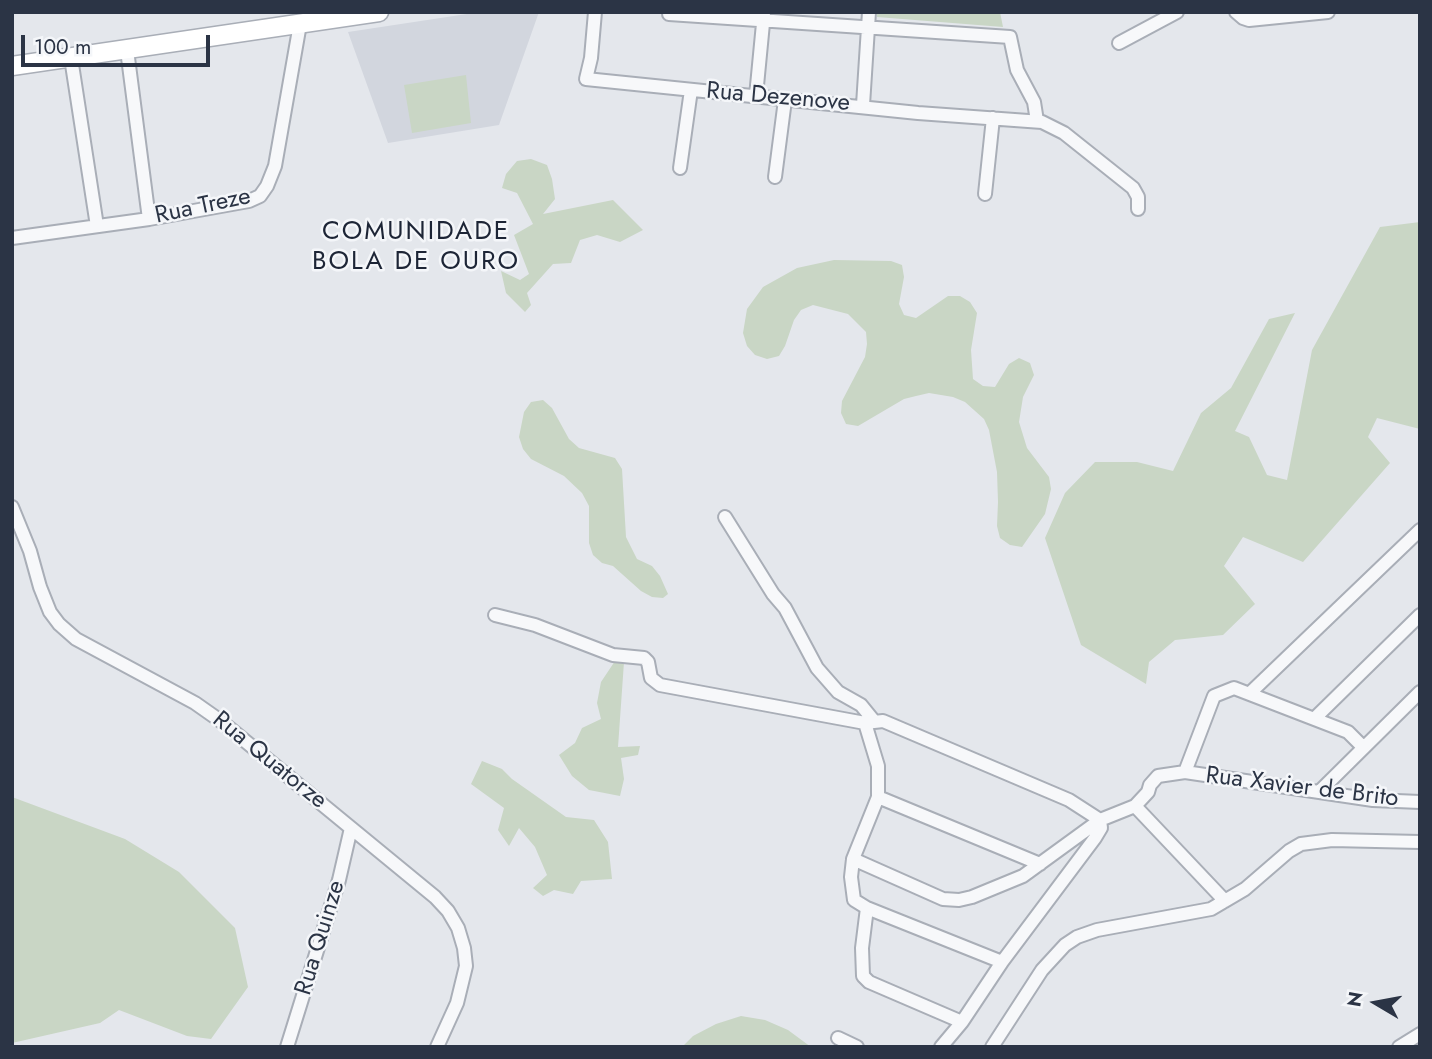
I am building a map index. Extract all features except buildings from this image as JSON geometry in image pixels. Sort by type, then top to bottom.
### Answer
[{"type":"street","points":[[12,66],[379,12]]},
{"type":"street","name":"Rua Dezenove","points":[[595,12],[591,58],[586,79],[785,100],[863,105],[918,113],[1037,121],[1064,132],[1133,188],[1138,197],[1138,209]]},
{"type":"street","points":[[863,105],[869,12]]},
{"type":"street","points":[[1119,43],[1178,12]]},
{"type":"street","points":[[1236,12],[1249,20],[1328,12]]},
{"type":"street","points":[[669,14],[764,16],[868,27],[1010,37],[1017,71],[1034,102],[1037,121]]},
{"type":"street","points":[[756,96],[764,16]]},
{"type":"street","name":"Rua Treze","points":[[12,238],[149,219],[249,201],[260,196],[275,166],[300,24]]},
{"type":"street","points":[[127,50],[149,219]]},
{"type":"street","points":[[71,58],[97,226]]},
{"type":"street","points":[[680,169],[691,90]]},
{"type":"street","points":[[775,177],[785,100]]},
{"type":"street","points":[[985,194],[993,118]]},
{"type":"street","name":"Rua Quatorze","points":[[12,508],[30,551],[45,600],[59,624],[87,645],[195,703],[222,722],[435,897],[458,928],[466,966],[457,1003],[438,1047]]},
{"type":"street","points":[[724,517],[773,594],[785,608],[817,668],[832,687],[861,705],[870,722],[878,766],[878,797],[853,859],[851,877],[854,900],[867,908],[1002,962]]},
{"type":"street","points":[[1250,693],[1420,530]]},
{"type":"street","points":[[495,615],[535,625],[613,655],[644,658],[648,662],[651,678],[660,685],[870,722],[883,721],[1069,800],[1101,821]]},
{"type":"street","points":[[1315,718],[1420,615]]},
{"type":"street","points":[[853,859],[933,895],[951,900],[971,897],[1023,876],[1101,821],[1135,806],[1158,776],[1185,772],[1214,696],[1234,688],[1348,732],[1363,747]]},
{"type":"street","points":[[1319,792],[1420,692]]},
{"type":"street","name":"Rua Xavier de Brito","points":[[1185,772],[1373,800],[1420,802]]},
{"type":"street","points":[[878,797],[1040,864]]},
{"type":"street","points":[[1135,806],[1225,901]]},
{"type":"street","points":[[941,1047],[1095,838],[1101,828],[1101,821]]},
{"type":"street","name":"Rua Quinze","points":[[287,1047],[339,880],[351,828]]},
{"type":"street","points":[[992,1047],[1042,970],[1076,937],[1097,930],[1201,911],[1245,889],[1301,844],[1332,841],[1420,842]]},
{"type":"street","points":[[867,908],[862,948],[863,976],[869,982],[962,1022]]},
{"type":"street","points":[[1399,1047],[1420,1034]]},
{"type":"street","points":[[838,1038],[857,1047]]},
{"type":"shaded area","points":[[480,12],[539,12],[499,125],[388,143],[348,32]]},
{"type":"green space","points":[[877,12],[1000,12],[1003,27],[877,17]]},
{"type":"green space","points":[[466,75],[471,123],[412,133],[404,85]]},
{"type":"green space","points":[[531,159],[547,165],[552,179],[555,199],[543,214],[613,200],[643,230],[620,242],[597,235],[580,240],[571,263],[553,264],[527,293],[531,305],[525,312],[506,293],[501,271],[520,280],[529,274],[514,235],[533,224],[517,193],[502,188],[506,174],[517,161]]},
{"type":"green space","points":[[1420,222],[1420,429],[1377,418],[1368,437],[1390,463],[1303,562],[1243,537],[1224,566],[1255,604],[1223,635],[1175,640],[1149,662],[1146,684],[1081,645],[1045,538],[1065,493],[1095,462],[1137,462],[1173,471],[1201,413],[1231,388],[1269,319],[1295,313],[1235,431],[1249,437],[1267,475],[1287,480],[1312,350],[1380,227]]},
{"type":"green space","points":[[834,260],[891,261],[902,265],[904,277],[899,304],[904,315],[916,318],[948,296],[960,296],[970,302],[977,313],[971,350],[973,379],[983,386],[995,387],[1009,364],[1019,358],[1030,363],[1034,375],[1023,397],[1019,422],[1027,448],[1049,477],[1051,489],[1045,514],[1022,547],[1010,545],[1000,538],[997,526],[997,472],[989,430],[984,419],[965,402],[929,393],[904,399],[858,426],[846,424],[841,413],[842,401],[865,357],[867,344],[866,332],[848,314],[813,305],[801,310],[779,356],[767,359],[755,355],[747,346],[743,333],[747,309],[763,287],[797,268]]},
{"type":"green space","points":[[543,400],[552,408],[569,439],[579,448],[615,458],[622,469],[626,537],[637,559],[652,566],[660,576],[668,594],[663,598],[652,597],[641,591],[613,566],[602,563],[593,555],[589,543],[589,506],[582,493],[564,476],[531,459],[523,449],[519,437],[524,412],[531,402]]},
{"type":"green space","points":[[615,661],[624,662],[618,747],[640,746],[638,755],[621,758],[624,779],[620,796],[589,790],[572,776],[559,755],[575,743],[582,728],[601,719],[597,703],[601,682]]},
{"type":"green space","points":[[482,761],[502,769],[566,817],[594,820],[608,842],[612,879],[581,881],[573,894],[554,890],[543,896],[533,888],[547,875],[535,847],[519,828],[509,846],[498,830],[504,808],[471,784]]},
{"type":"green space","points":[[12,797],[125,839],[179,872],[235,928],[248,987],[211,1039],[187,1036],[119,1010],[100,1023],[12,1043]]},
{"type":"green space","points":[[741,1016],[765,1020],[788,1030],[811,1047],[682,1047],[693,1036],[716,1024]]},
{"type":"district","name":"COMUNIDADE BOLA DE OURO","points":[[416,248]]}]
